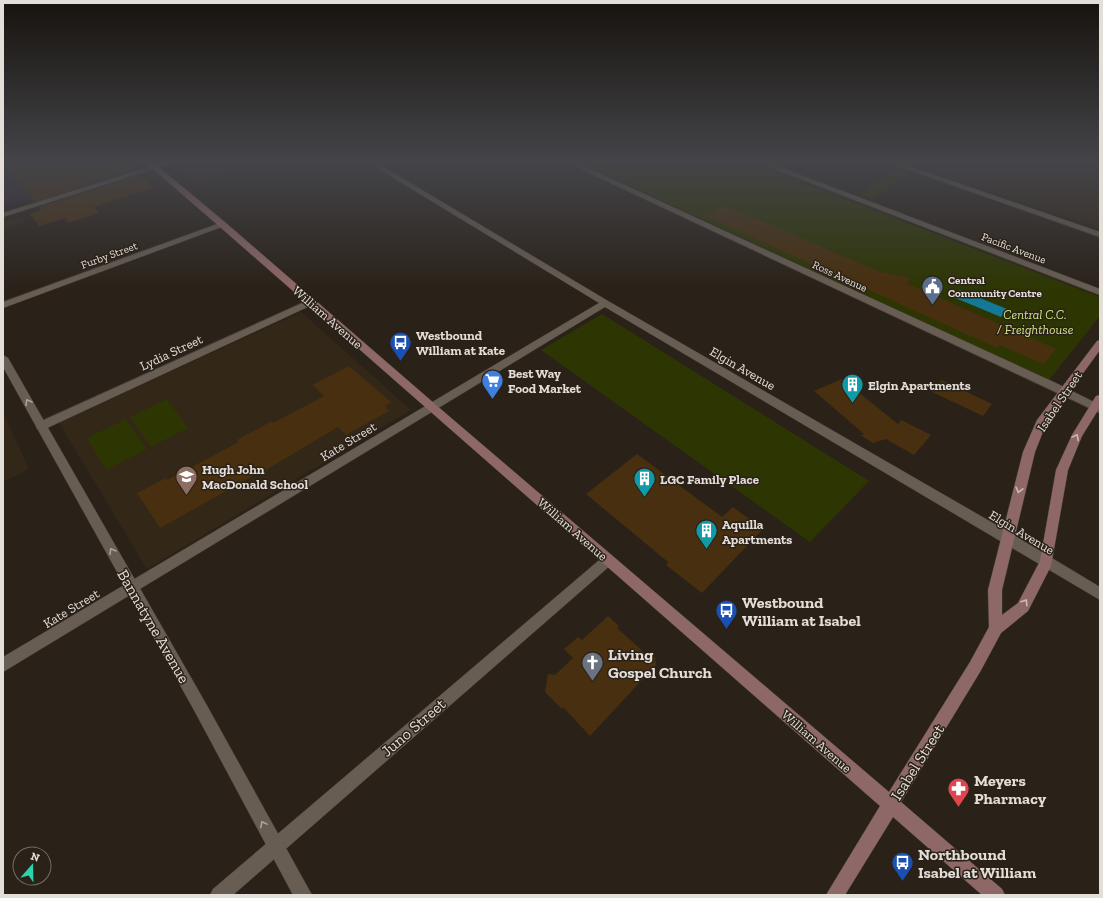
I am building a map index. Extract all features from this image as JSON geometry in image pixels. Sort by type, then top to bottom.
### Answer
[{"type":"main road","name":"William Avenue","points":[[199,205],[996,895]]},
{"type":"main road","name":"Isabel Street","points":[[996,628],[995,590],[1029,452],[1041,423],[1100,343]]},
{"type":"main road","name":"Isabel Street","points":[[835,895],[975,667],[996,628],[1023,607],[1046,562],[1062,470],[1068,452],[1077,435],[1098,405]]},
{"type":"street","points":[[3,215],[34,205]]},
{"type":"street","name":"Elgin Avenue","points":[[442,205],[606,303],[1008,538],[1100,594]]},
{"type":"street","name":"Ross Avenue","points":[[662,205],[1098,405]]},
{"type":"street","name":"Pacific Avenue","points":[[872,205],[1100,292]]},
{"type":"street","points":[[1013,205],[1100,235]]},
{"type":"street","name":"Furby Street","points":[[3,305],[223,225]]},
{"type":"street","name":"Lydia Street","points":[[41,426],[311,302]]},
{"type":"street","name":"Kate Street","points":[[3,665],[606,303]]},
{"type":"street","name":"Bannatyne Avenue","points":[[3,358],[133,587],[303,895]]},
{"type":"street","name":"Juno Street","points":[[219,895],[608,560]]},
{"type":"shaded area","points":[[1031,205],[1100,205],[1100,228]]},
{"type":"shaded area","points":[[21,217],[26,222],[3,229],[3,222]]},
{"type":"shaded area","name":"Hugh John MacDonald School","points":[[301,312],[411,410],[147,569],[59,423]]},
{"type":"shaded area","points":[[3,412],[29,469],[3,482]]},
{"type":"green space","name":"Central C.C. / Freighthouse","points":[[671,205],[860,205],[1100,297],[1100,316],[1049,380]]},
{"type":"green space","points":[[602,314],[869,481],[810,542],[541,350]]},
{"type":"green space","points":[[167,399],[188,428],[151,447],[130,417]]},
{"type":"green space","points":[[126,419],[147,449],[106,470],[87,438]]},
{"type":"water","points":[[960,290],[1007,309],[1001,317],[953,297]]},
{"type":"building","points":[[46,205],[101,205],[94,207],[99,213],[68,223],[65,218],[39,226],[30,214],[41,210],[39,207]]},
{"type":"building","name":"Central Community Centre","points":[[724,205],[880,272],[912,278],[906,283],[1056,349],[1044,364],[999,345],[997,348],[705,216]]},
{"type":"building","name":"Hugh John MacDonald School","points":[[349,366],[391,402],[385,406],[389,411],[346,435],[338,427],[261,473],[260,472],[160,528],[137,493],[166,478],[167,480],[239,442],[237,440],[272,421],[273,423],[324,396],[312,385]]},
{"type":"building","name":"Elgin Apartments","points":[[842,379],[898,424],[901,420],[931,435],[914,455],[886,439],[873,443],[860,435],[864,434],[814,391]]},
{"type":"building","points":[[942,380],[992,404],[983,416],[932,392]]},
{"type":"building","points":[[637,454],[722,517],[733,507],[763,529],[702,593],[666,565],[668,562],[586,494]]},
{"type":"building","name":"Living Gospel Church","points":[[608,616],[619,626],[617,628],[646,654],[651,654],[655,658],[656,665],[590,736],[563,707],[562,709],[545,692],[548,674],[555,675],[573,658],[564,649],[578,637],[582,640]]},
{"type":"place","name":"Central Community Centre","points":[[932,306]]},
{"type":"place","name":"Westbound William at Kate","points":[[401,362]]},
{"type":"place","name":"Best Way Food Market","points":[[493,400]]},
{"type":"place","name":"Elgin Apartments","points":[[852,404]]},
{"type":"place","name":"Hugh John MacDonald School","points":[[186,496]]},
{"type":"place","name":"LGC Family Place","points":[[645,498]]},
{"type":"place","name":"Aquilla Apartments","points":[[707,550]]},
{"type":"place","name":"Westbound William at Isabel","points":[[726,630]]},
{"type":"place","name":"Living Gospel Church","points":[[593,682]]},
{"type":"place","name":"Meyers Pharmacy","points":[[959,808]]},
{"type":"place","name":"Northbound Isabel at William","points":[[903,882]]}]
